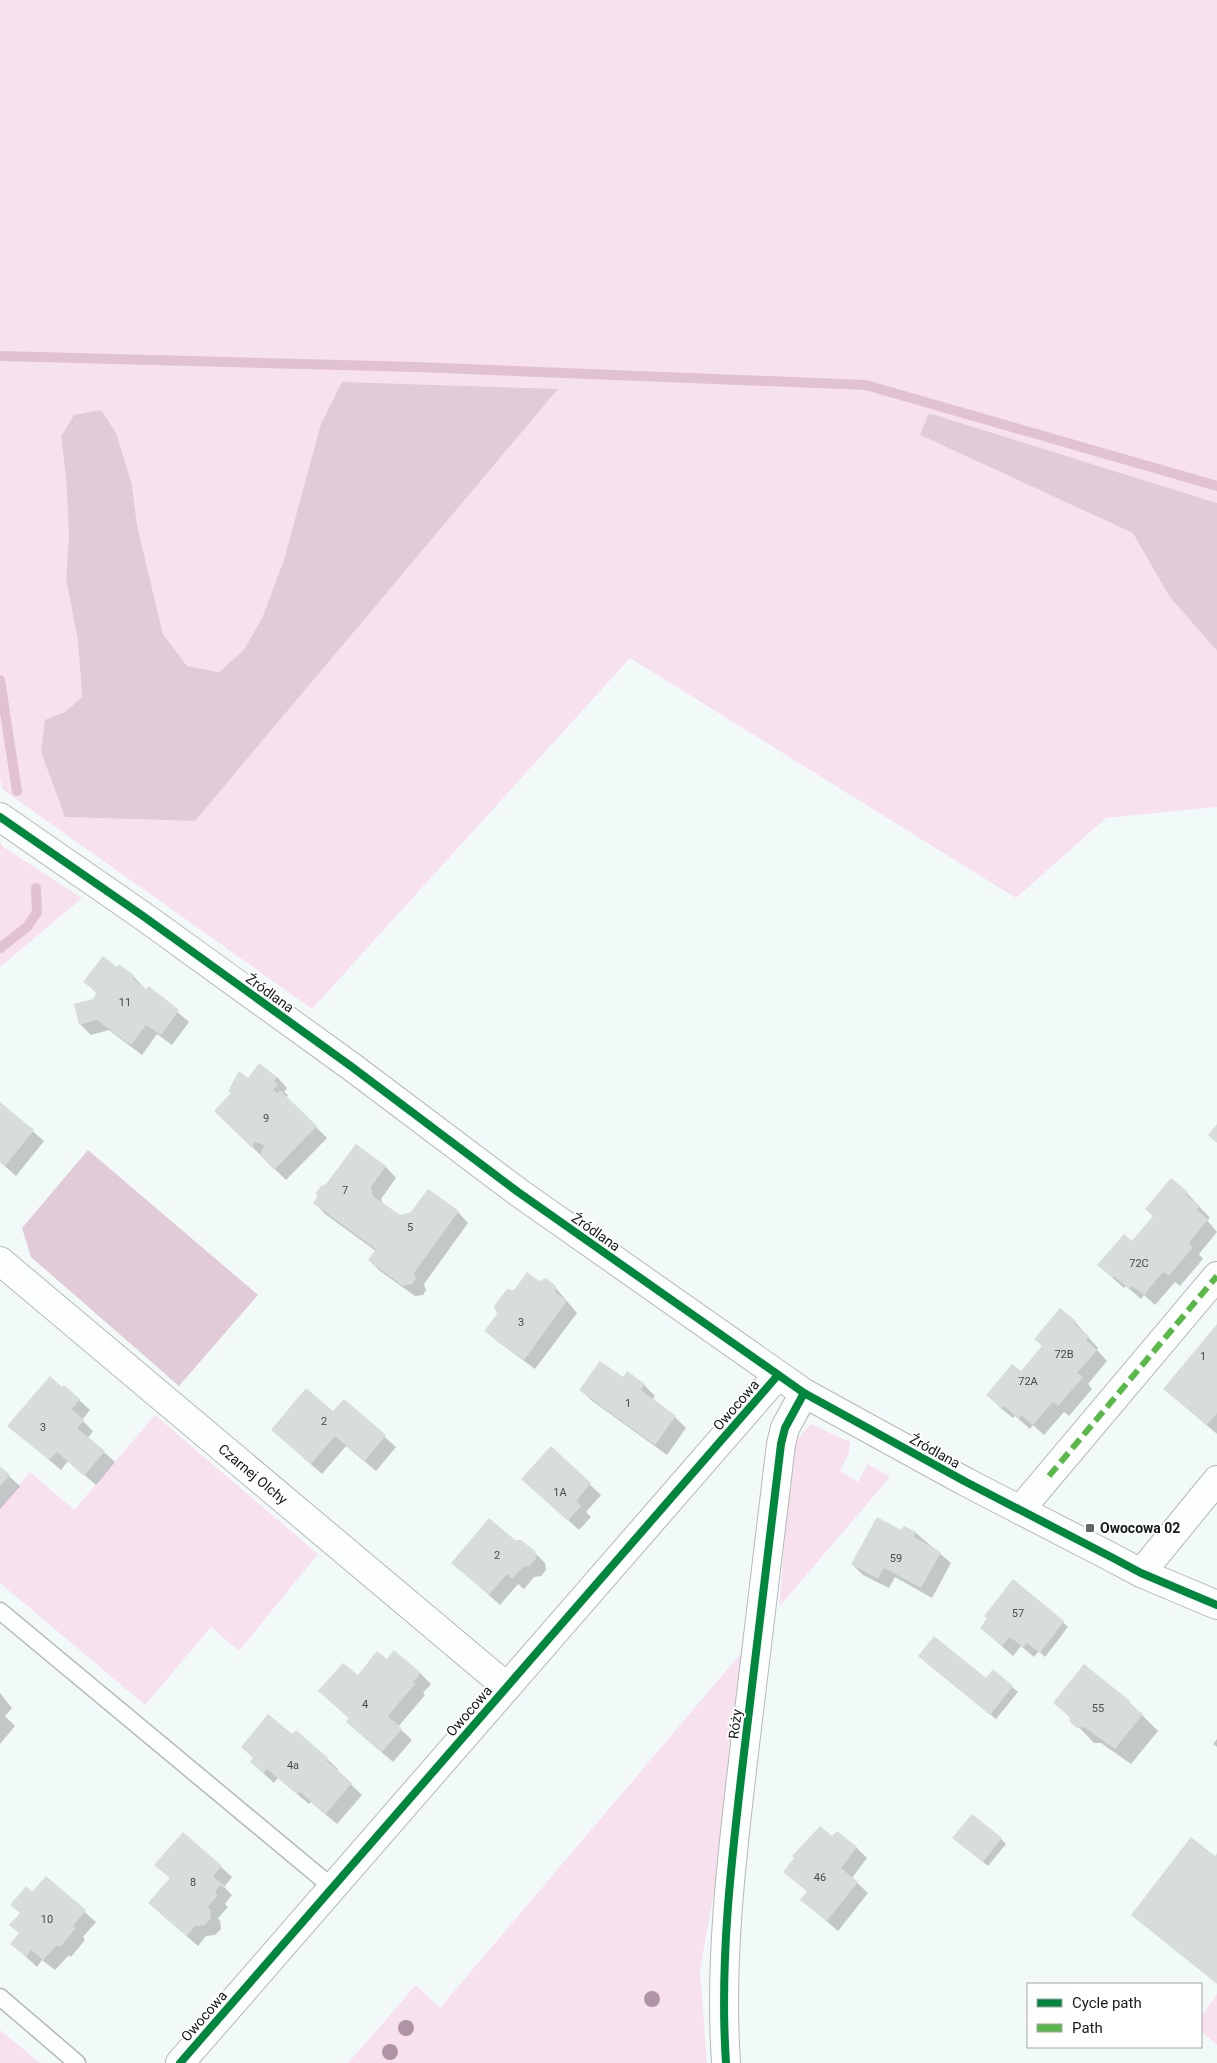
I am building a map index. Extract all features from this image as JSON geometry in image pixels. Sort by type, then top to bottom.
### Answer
[{"type":"street","name":"Źródlana","points":[[0,817],[144,916],[352,1067],[518,1192],[804,1393],[1020,1510],[1141,1572],[1217,1605]]},
{"type":"street","name":"Czarnej Olchy","points":[[0,1261],[507,1687]]},
{"type":"street","points":[[1020,1510],[1217,1276]]},
{"type":"street","name":"Owocowa","points":[[180,2063],[778,1375]]},
{"type":"street","name":"Róży","points":[[726,2063],[724,2038],[727,1912],[738,1808],[781,1444],[785,1428],[804,1393]]},
{"type":"street","points":[[1141,1572],[1217,1480]]},
{"type":"lane","points":[[0,1611],[332,1887]]},
{"type":"lane","points":[[0,1997],[77,2063]]},
{"type":"shaded area","points":[[0,0],[1217,0],[1217,503],[929,413],[920,435],[1134,533],[1169,596],[1217,651],[1217,807],[1106,818],[1016,898],[630,658],[312,1009],[2,789],[0,777]],"holes":[[[558,389],[195,821],[65,817],[41,752],[65,712],[82,697],[78,641],[66,579],[69,534],[66,476],[61,437],[132,485],[137,525],[163,634],[187,666],[220,672],[245,649],[266,611],[282,567],[307,479]]]},
{"type":"shaded area","points":[[342,382],[558,389],[195,821],[65,817],[41,752],[45,720],[65,712],[82,697],[78,641],[66,579],[69,534],[66,476],[61,437],[74,415],[101,410],[116,433],[132,485],[137,525],[163,634],[187,666],[219,672],[244,650],[263,616],[284,560],[321,424]]},
{"type":"shaded area","points":[[929,413],[1217,503],[1217,651],[1169,596],[1133,533],[920,435]]},
{"type":"shaded area","points":[[0,840],[2,846],[82,898],[0,967]]},
{"type":"shaded area","points":[[88,1150],[258,1295],[179,1386],[31,1257],[22,1228]]},
{"type":"shaded area","points":[[155,1415],[318,1554],[239,1651],[211,1627],[145,1705],[0,1583],[0,1508],[30,1472],[74,1510]]},
{"type":"shaded area","points":[[811,1424],[850,1442],[849,1453],[840,1471],[858,1482],[868,1464],[890,1477],[779,1607],[792,1454],[794,1443]]},
{"type":"shaded area","points":[[748,1645],[715,1886],[700,1970],[707,2063],[348,2063],[416,1985],[440,2008]]},
{"type":"shaded area","points":[[1217,1994],[1217,2045],[1202,2032],[1202,2016]]},
{"type":"shaded area","points":[[0,2030],[40,2063],[0,2063]]},
{"type":"building","points":[[103,956],[117,967],[119,964],[135,976],[133,979],[146,989],[149,986],[179,1010],[161,1035],[146,1025],[131,1045],[97,1020],[79,1025],[74,1004],[93,999],[97,992],[83,982]]},
{"type":"building","points":[[259,1063],[277,1077],[274,1081],[278,1084],[273,1090],[278,1093],[280,1090],[317,1126],[274,1170],[260,1155],[264,1145],[254,1142],[252,1148],[214,1111],[231,1093],[228,1091],[239,1071],[248,1078]]},
{"type":"building","points":[[0,1102],[34,1130],[5,1166],[0,1162]]},
{"type":"building","points":[[1217,1124],[1217,1143],[1208,1135]]},
{"type":"building","points":[[356,1144],[386,1166],[371,1187],[373,1196],[400,1215],[411,1212],[428,1189],[459,1211],[414,1273],[416,1278],[412,1284],[405,1285],[404,1287],[368,1260],[376,1249],[313,1203],[317,1197],[316,1193],[321,1186],[326,1184]]},
{"type":"building","points":[[1171,1178],[1187,1191],[1185,1194],[1200,1206],[1197,1210],[1208,1219],[1189,1243],[1193,1247],[1169,1276],[1163,1272],[1144,1295],[1132,1286],[1129,1289],[1097,1265],[1124,1234],[1132,1241],[1153,1216],[1145,1209]]},
{"type":"building","points":[[527,1272],[539,1281],[546,1278],[556,1286],[555,1292],[567,1301],[524,1360],[484,1331],[497,1314],[494,1306],[507,1289],[514,1290]]},
{"type":"building","points":[[1060,1308],[1076,1321],[1074,1324],[1089,1336],[1086,1340],[1097,1350],[1077,1373],[1083,1377],[1058,1406],[1053,1402],[1033,1425],[1021,1415],[1019,1419],[1004,1406],[1001,1408],[986,1395],[1012,1364],[1021,1371],[1042,1346],[1034,1339]]},
{"type":"building","points":[[1217,1324],[1217,1413],[1207,1425],[1163,1389]]},
{"type":"building","points":[[600,1361],[623,1377],[627,1371],[645,1384],[641,1390],[676,1416],[655,1445],[579,1390]]},
{"type":"building","points":[[50,1376],[80,1399],[72,1409],[84,1420],[77,1428],[105,1451],[84,1476],[57,1452],[49,1460],[7,1426]]},
{"type":"building","points":[[306,1388],[333,1411],[344,1399],[386,1435],[365,1461],[335,1436],[311,1464],[271,1430]]},
{"type":"building","points":[[551,1446],[591,1483],[576,1501],[581,1506],[568,1521],[521,1479]]},
{"type":"building","points":[[0,1466],[10,1475],[0,1486]]},
{"type":"building","points":[[877,1517],[901,1530],[904,1526],[916,1532],[914,1537],[941,1552],[921,1588],[884,1568],[878,1579],[851,1564]]},
{"type":"building","points":[[489,1518],[515,1540],[521,1540],[535,1551],[536,1559],[530,1566],[523,1567],[512,1579],[507,1574],[489,1595],[451,1563]]},
{"type":"building","points":[[1013,1579],[1064,1621],[1040,1653],[1027,1643],[1023,1647],[1010,1637],[1002,1646],[980,1628],[987,1618],[984,1616]]},
{"type":"building","points":[[934,1636],[986,1678],[993,1669],[1013,1686],[990,1715],[918,1656]]},
{"type":"building","points":[[394,1650],[421,1673],[413,1682],[415,1684],[388,1716],[402,1729],[382,1752],[346,1722],[349,1718],[318,1691],[343,1663],[358,1675],[377,1651],[387,1659]]},
{"type":"building","points":[[1084,1664],[1130,1701],[1129,1703],[1143,1714],[1115,1749],[1084,1727],[1077,1728],[1070,1722],[1069,1716],[1053,1703]]},
{"type":"building","points":[[268,1714],[292,1734],[296,1730],[328,1758],[326,1760],[352,1783],[326,1814],[300,1792],[297,1794],[267,1769],[263,1773],[250,1762],[253,1758],[241,1747]]},
{"type":"building","points":[[972,1814],[1002,1838],[983,1862],[952,1838]]},
{"type":"building","points":[[820,1826],[832,1836],[837,1831],[857,1847],[841,1868],[858,1882],[827,1921],[800,1900],[807,1891],[783,1872],[794,1858],[792,1856]]},
{"type":"building","points":[[183,1832],[222,1866],[213,1876],[226,1887],[224,1888],[220,1885],[215,1892],[218,1895],[208,1907],[211,1918],[205,1925],[195,1926],[187,1936],[148,1903],[170,1878],[154,1865]]},
{"type":"building","points":[[1191,1837],[1215,1856],[1217,1853],[1217,1984],[1131,1915]]},
{"type":"building","points":[[46,1876],[86,1910],[73,1926],[76,1928],[60,1947],[57,1945],[43,1960],[31,1950],[26,1957],[10,1944],[19,1933],[9,1925],[20,1913],[10,1905],[26,1886],[32,1892]]},
{"type":"waterway","points":[[0,356],[416,367],[866,385],[1217,486]]},
{"type":"waterway","points":[[0,680],[17,791]]},
{"type":"waterway","points":[[0,948],[27,927],[37,912],[36,888]]},
{"type":"marked path","points":[[1049,1476],[1217,1276]]},
{"type":"cycle path","points":[[0,817],[143,916],[352,1067],[518,1192],[804,1393],[966,1482],[1141,1573],[1217,1605]]},
{"type":"cycle path","points":[[180,2063],[778,1375]]},
{"type":"cycle path","points":[[726,2063],[724,2024],[725,1947],[739,1791],[781,1444],[785,1428],[804,1393]]},
{"type":"place","name":"Owocowa 02","points":[[1090,1528]]}]
